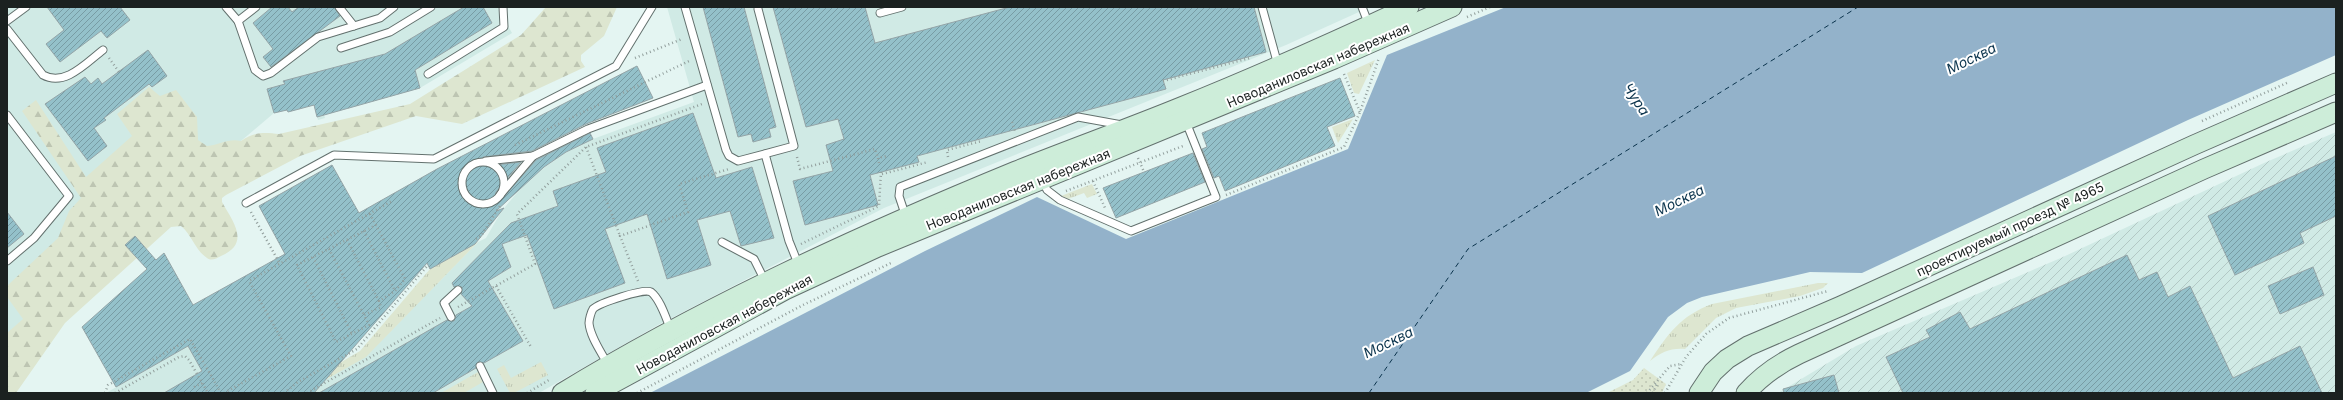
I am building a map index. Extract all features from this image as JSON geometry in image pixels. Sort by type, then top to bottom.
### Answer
[{"type":"main road","name":"Новоданиловская набережная","points":[[562,393],[613,373],[802,274],[909,225],[1016,171],[1130,127],[1275,59],[1369,26],[1409,7]]},
{"type":"main road","name":"Новоданиловская набережная","points":[[909,225],[1042,180],[1334,59],[1452,7]]},
{"type":"main road","name":"проектируемый проезд № 4965","points":[[1699,393],[1713,372],[1727,359],[1748,346],[1848,303],[2194,145],[2336,83]]},
{"type":"main road","name":"проектируемый проезд № 4965","points":[[1746,393],[1758,380],[1777,365],[1799,354],[2204,169],[2336,112]]},
{"type":"main road","name":"Новоданиловская набережная","points":[[595,393],[613,373],[672,332],[766,283],[802,274]]},
{"type":"lane","points":[[7,21],[26,7]]},
{"type":"lane","points":[[226,7],[238,21],[255,70],[263,76],[271,73],[318,37],[380,18],[394,7]]},
{"type":"lane","points":[[238,21],[256,7]]},
{"type":"lane","points":[[339,7],[354,26]]},
{"type":"lane","points":[[341,48],[390,32],[431,7]]},
{"type":"lane","points":[[428,74],[504,27],[503,7]]},
{"type":"lane","points":[[246,203],[334,155],[434,159],[616,66],[652,7]]},
{"type":"lane","points":[[685,7],[729,156],[738,161],[794,146],[758,9]]},
{"type":"lane","points":[[880,13],[902,7]]},
{"type":"lane","points":[[1262,7],[1275,59]]},
{"type":"lane","points":[[1362,7],[1369,26]]},
{"type":"lane","points":[[7,29],[43,75],[50,78],[58,79],[70,75],[102,50]]},
{"type":"lane","points":[[533,156],[494,201],[484,204],[475,203],[465,193],[462,179],[466,171],[473,164],[533,156],[588,129],[707,85]]},
{"type":"lane","points":[[7,115],[69,196],[34,238],[7,261]]},
{"type":"lane","points":[[909,225],[899,196],[900,187],[1078,117],[1130,127]]},
{"type":"lane","points":[[1042,180],[1047,190],[1057,198],[1131,231],[1216,197],[1186,120]]},
{"type":"lane","points":[[765,154],[789,241],[802,274]]},
{"type":"lane","points":[[482,162],[491,163],[499,169],[504,177],[504,186],[500,195]]},
{"type":"lane","points":[[722,242],[754,259],[766,283]]},
{"type":"lane","points":[[450,315],[444,304],[458,290]]},
{"type":"lane","points":[[613,373],[590,332],[589,322],[593,309],[641,291],[649,291],[655,296],[672,332]]},
{"type":"lane","points":[[480,366],[494,393]]},
{"type":"path","points":[[616,66],[684,38]]},
{"type":"path","points":[[102,50],[119,72]]},
{"type":"path","points":[[1218,198],[1344,147],[1360,112],[1381,52]]},
{"type":"path","points":[[1163,81],[1275,59]]},
{"type":"path","points":[[510,148],[683,64]]},
{"type":"path","points":[[1342,70],[1360,112]]},
{"type":"path","points":[[2195,124],[2294,81]]},
{"type":"path","points":[[307,393],[450,315],[496,286],[535,264],[517,214],[586,147],[712,100]]},
{"type":"path","points":[[1007,134],[1015,132],[1012,122]]},
{"type":"path","points":[[941,158],[949,156],[947,149],[985,140]]},
{"type":"path","points":[[1057,198],[1093,181],[1194,142]]},
{"type":"path","points":[[794,146],[800,169],[875,149],[879,163]]},
{"type":"path","points":[[586,147],[641,291]]},
{"type":"path","points":[[1137,155],[1144,172]]},
{"type":"path","points":[[878,158],[887,156]]},
{"type":"path","points":[[881,172],[882,174],[934,160]]},
{"type":"path","points":[[620,236],[688,212],[679,184],[722,170]]},
{"type":"path","points":[[1093,181],[1112,222]]},
{"type":"path","points":[[224,393],[291,356],[249,281],[392,201]]},
{"type":"path","points":[[246,203],[280,264]]},
{"type":"path","points":[[370,214],[405,279],[395,291],[379,301]]},
{"type":"path","points":[[330,249],[369,325],[336,342],[297,265],[376,225]]},
{"type":"path","points":[[364,231],[395,291]]},
{"type":"path","points":[[347,240],[382,306],[364,315]]},
{"type":"path","points":[[313,257],[352,334]]},
{"type":"path","points":[[637,393],[803,305],[898,259]]},
{"type":"path","points":[[284,393],[298,382],[357,349],[428,265]]},
{"type":"path","points":[[496,286],[531,347]]},
{"type":"path","points":[[1665,393],[1681,364],[1706,334],[1729,318],[1832,290]]},
{"type":"path","points":[[105,393],[108,385],[190,339],[221,393]]},
{"type":"path","points":[[115,393],[179,357],[185,356],[189,360],[208,393]]},
{"type":"path","points":[[1647,393],[1670,366],[1681,364]]},
{"type":"path","points":[[1653,393],[1658,381]]},
{"type":"path","points":[[194,387],[202,383]]},
{"type":"shaded area","points":[[7,7],[497,7],[512,33],[420,88],[324,115],[325,118],[318,120],[314,105],[288,112],[287,110],[274,113],[7,339]]},
{"type":"shaded area","points":[[667,7],[1370,7],[1286,45],[884,208],[658,325],[539,393],[302,393],[366,356],[478,242],[486,238],[501,212],[520,189],[542,169],[566,152],[593,139],[694,102]]},
{"type":"shaded area","points":[[2336,132],[2336,393],[1778,393],[1856,346],[2063,257],[2264,163]]},
{"type":"shaded area","points":[[188,346],[215,393],[106,393]]},
{"type":"green space","points":[[546,7],[617,7],[604,36],[581,55],[581,61],[585,67],[462,124],[416,116],[300,156],[226,195],[222,198],[222,202],[231,217],[237,232],[235,245],[230,251],[215,259],[209,259],[199,251],[181,226],[171,227],[65,323],[16,393],[7,393],[7,333],[23,319],[7,297],[7,286],[58,238],[69,211],[81,198],[22,111],[36,100],[86,177],[132,136],[117,114],[149,87],[160,96],[176,90],[197,117],[198,140],[207,146],[232,140],[241,141],[259,133],[279,134],[410,104],[521,35]]},
{"type":"green space","points":[[1375,60],[1359,94],[1354,93],[1347,73]]},
{"type":"green space","points":[[1353,119],[1338,143],[1332,127]]},
{"type":"green space","points":[[1092,184],[1097,194],[1087,198],[1084,193],[1068,199],[1061,196]]},
{"type":"green space","points":[[478,242],[366,357],[302,393],[289,393],[360,351],[430,269]]},
{"type":"green space","points":[[1818,283],[1828,283],[1823,288],[1800,296],[1736,308],[1716,318],[1685,349],[1666,351],[1650,361],[1669,334],[1683,320],[1701,309],[1712,304]]},
{"type":"green space","points":[[541,362],[548,375],[514,393],[510,393],[497,369],[504,365],[511,378]]},
{"type":"green space","points":[[1644,368],[1666,384],[1662,393],[1607,393],[1633,380]]},
{"type":"green space","points":[[478,372],[483,382],[464,393],[441,393]]},
{"type":"water","points":[[1506,7],[2336,7],[2336,55],[2188,120],[1862,273],[1810,272],[1702,297],[1687,303],[1668,317],[1630,371],[1586,393],[650,393],[925,251],[1037,197],[1126,239],[1348,149],[1387,55]]},
{"type":"building","points":[[47,7],[120,7],[130,20],[107,38],[101,31],[60,62],[46,44],[64,30]]},
{"type":"building","points":[[272,7],[288,7],[292,12],[299,7],[334,7],[340,16],[271,67],[263,57],[273,49],[253,23]]},
{"type":"building","points":[[464,7],[483,7],[492,23],[415,70],[420,88],[317,117],[314,105],[288,112],[287,110],[274,113],[267,89],[285,84],[283,81],[385,54]]},
{"type":"building","points":[[703,7],[744,7],[776,127],[769,129],[771,137],[753,142],[751,134],[738,137]]},
{"type":"building","points":[[773,7],[865,7],[875,43],[1010,7],[1254,7],[1266,52],[1163,80],[1166,89],[917,156],[919,162],[870,175],[878,205],[805,225],[793,181],[833,171],[826,145],[844,139],[838,119],[806,127]]},
{"type":"building","points":[[148,50],[167,76],[152,87],[149,84],[104,118],[106,120],[94,128],[107,146],[88,161],[45,104],[85,77],[91,84],[98,78],[102,84]]},
{"type":"building","points":[[637,66],[653,98],[586,124],[532,151],[483,157],[482,164],[486,166],[521,162],[496,192],[495,197],[501,200],[536,160],[590,133],[593,139],[566,152],[544,167],[496,211],[504,208],[475,244],[430,269],[427,263],[314,393],[164,393],[202,371],[188,346],[116,387],[82,327],[147,269],[125,245],[135,236],[156,260],[164,253],[193,305],[285,254],[259,206],[332,165],[359,213],[437,169]]},
{"type":"building","points":[[1340,78],[1355,116],[1327,127],[1335,146],[1225,191],[1219,176],[1214,178],[1202,149],[1207,147],[1202,133]]},
{"type":"building","points":[[693,113],[716,178],[752,167],[774,238],[741,246],[730,211],[697,220],[711,265],[667,279],[647,214],[605,229],[625,283],[554,309],[527,235],[502,244],[511,267],[488,281],[523,341],[484,363],[478,362],[476,368],[433,393],[319,393],[447,320],[454,321],[456,315],[472,306],[461,294],[462,287],[454,287],[452,283],[511,223],[558,206],[553,191],[606,172],[597,148]]},
{"type":"building","points":[[1193,153],[1205,182],[1116,218],[1103,188]]},
{"type":"building","points":[[2336,156],[2336,216],[2300,233],[2304,243],[2235,275],[2208,216]]},
{"type":"building","points":[[7,212],[24,234],[7,248]]},
{"type":"building","points":[[2127,255],[2139,280],[2157,272],[2168,297],[2190,286],[2233,378],[2300,346],[2322,393],[1903,393],[1886,357],[1930,337],[1926,330],[1960,312],[1970,329]]},
{"type":"building","points":[[2313,267],[2324,295],[2280,314],[2268,286]]},
{"type":"building","points":[[1834,375],[1839,393],[1784,393],[1783,389]]},
{"type":"ferry route","points":[[1369,393],[1468,249],[1858,7]]},
{"type":"water label","name":"Москва","points":[[1971,58]]},
{"type":"water label","name":"Чура","points":[[1637,99]]},
{"type":"water label","name":"Москва","points":[[1679,200]]},
{"type":"water label","name":"Москва","points":[[1388,342]]}]
